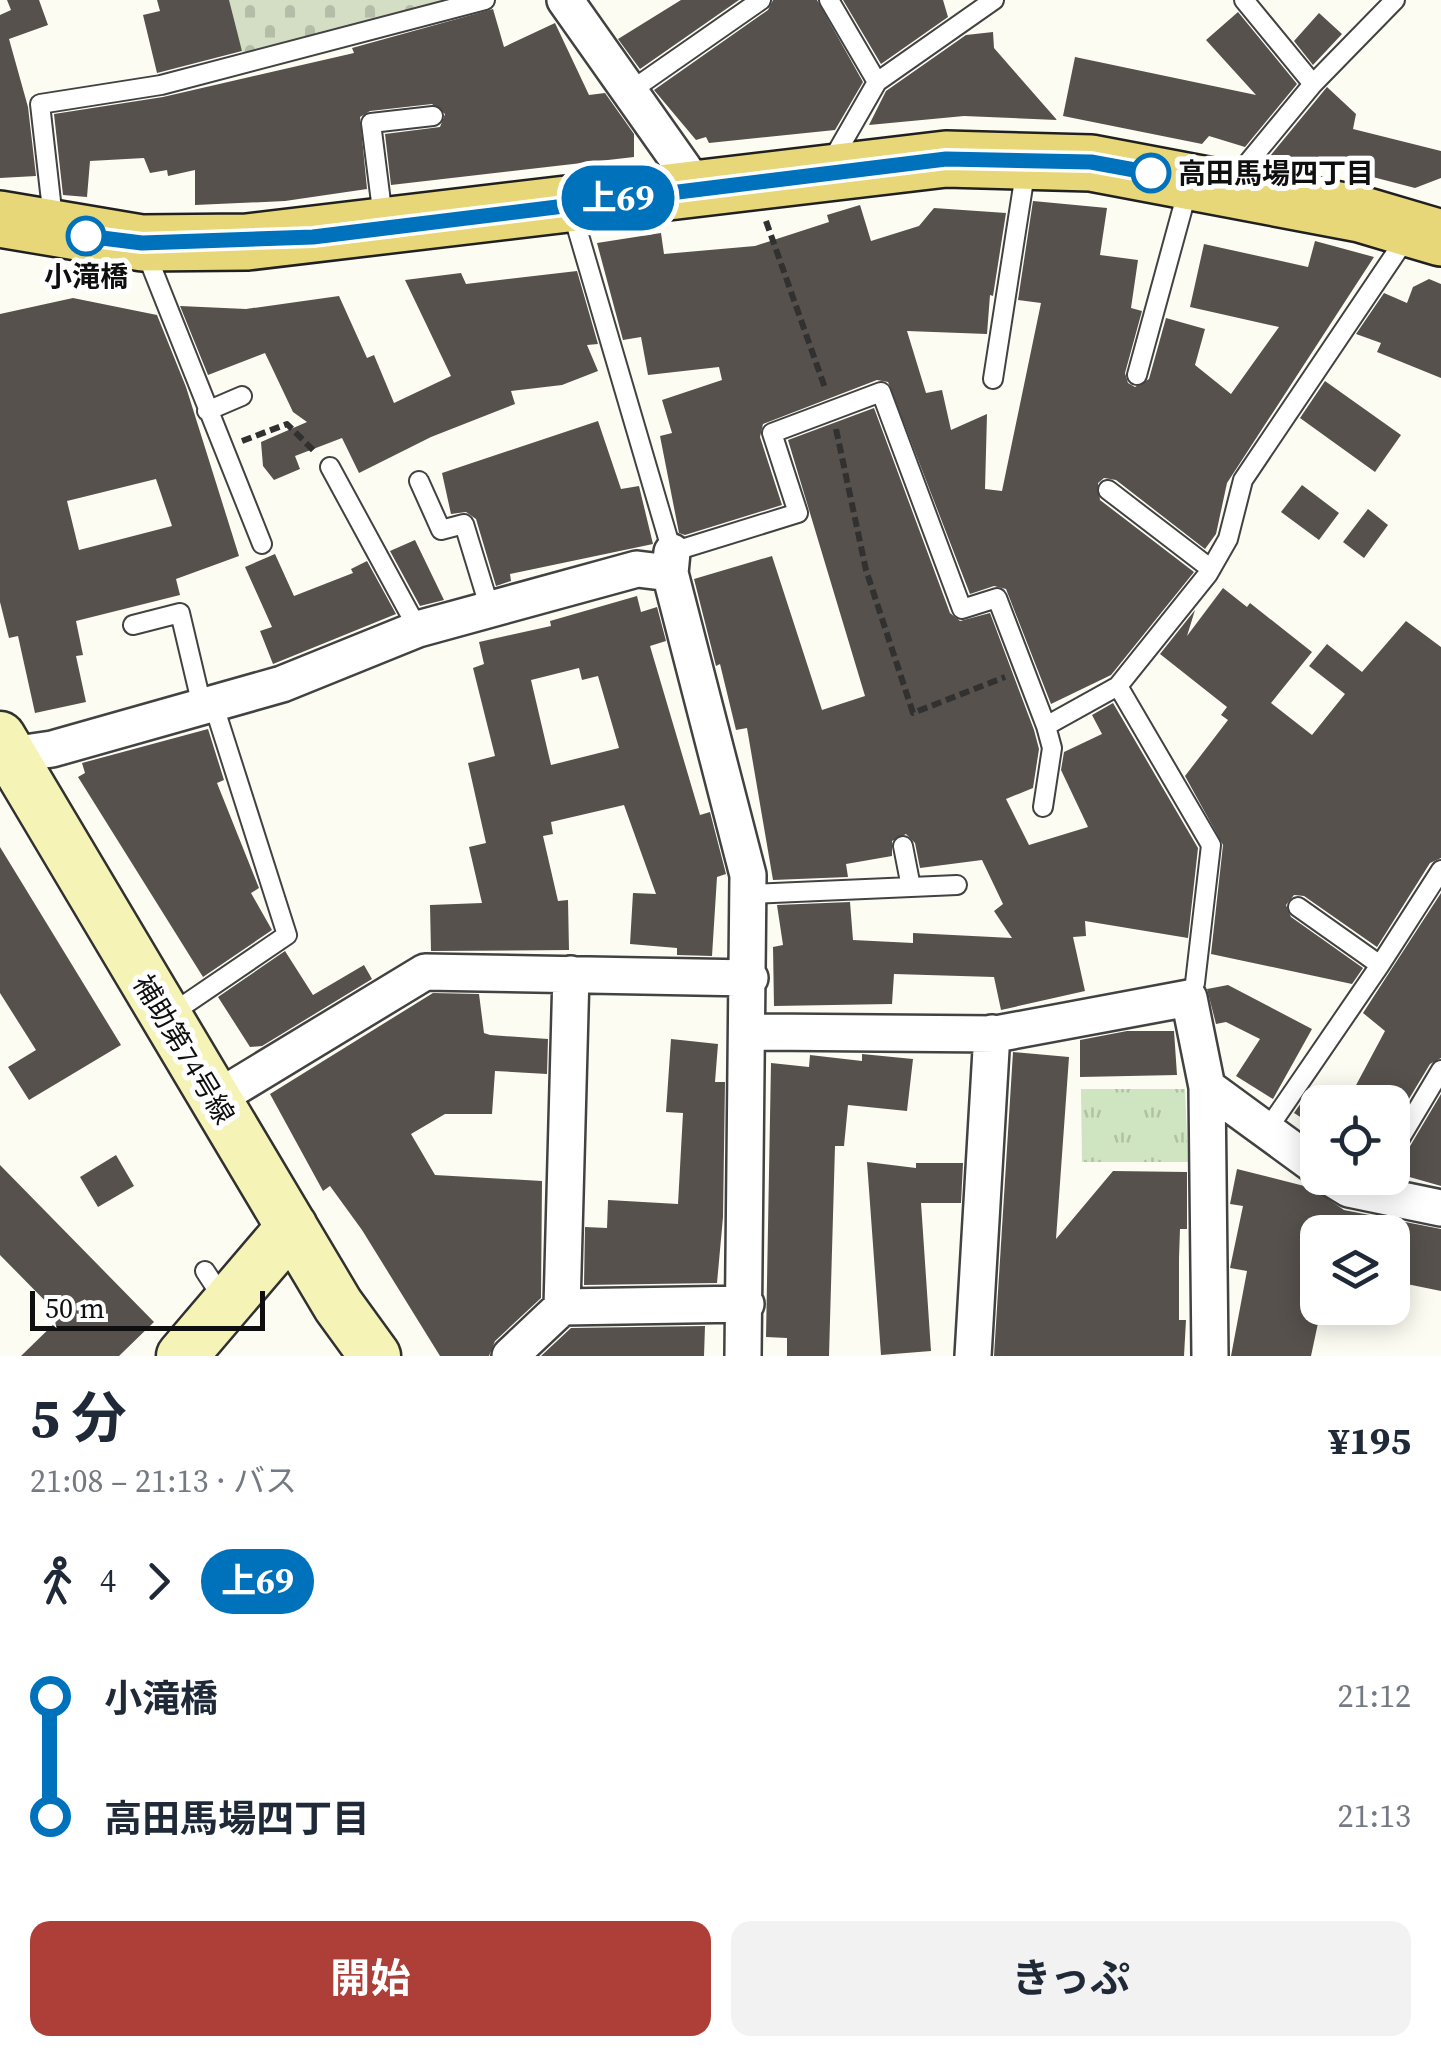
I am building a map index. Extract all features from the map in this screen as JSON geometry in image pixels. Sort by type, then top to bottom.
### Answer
[{"type":"main road","points":[[22,224],[142,243],[247,242],[946,159],[1091,162],[1432,228]]},
{"type":"street","points":[[565,0],[697,187]]},
{"type":"street","points":[[4,750],[52,748],[208,705],[282,684],[418,629],[671,562],[748,875],[744,1356]]},
{"type":"street","name":"補助第74号線","points":[[4,750],[338,1305],[376,1356]]},
{"type":"street","points":[[214,1100],[426,972],[750,978]]},
{"type":"street","points":[[562,1307],[572,974]]},
{"type":"street","points":[[749,1032],[992,1033],[1189,998],[1207,1087],[1210,1356]]},
{"type":"street","points":[[972,1356],[992,1033]]},
{"type":"street","points":[[1207,1087],[1300,1156]]},
{"type":"street","points":[[1401,1195],[1441,1208]]},
{"type":"street","points":[[182,1356],[216,1287],[292,1227]]},
{"type":"street","points":[[510,1356],[562,1307],[746,1304]]},
{"type":"lane","points":[[22,224],[51,201],[40,104],[161,84],[485,0]]},
{"type":"lane","points":[[630,92],[761,0]]},
{"type":"lane","points":[[829,0],[876,82]]},
{"type":"lane","points":[[1244,0],[1313,84]]},
{"type":"lane","points":[[1137,375],[1210,183],[1395,0]]},
{"type":"lane","points":[[825,172],[876,82],[987,7]]},
{"type":"lane","points":[[384,228],[371,123],[433,116]]},
{"type":"lane","points":[[993,379],[1026,161]]},
{"type":"lane","points":[[570,203],[671,562],[798,512],[772,434],[881,392],[962,609],[997,598],[1052,748],[1044,807]]},
{"type":"lane","points":[[1046,726],[1118,686],[1211,568],[1228,539],[1243,480],[1432,228]]},
{"type":"lane","points":[[142,243],[262,544]]},
{"type":"lane","points":[[207,411],[242,396]]},
{"type":"lane","points":[[330,467],[418,629]]},
{"type":"lane","points":[[419,481],[441,530],[464,524],[490,610]]},
{"type":"lane","points":[[1108,490],[1211,568]]},
{"type":"lane","points":[[133,625],[180,613],[287,935],[166,1018]]},
{"type":"lane","points":[[1118,686],[1210,845],[1195,983],[1189,998]]},
{"type":"lane","points":[[903,846],[912,887]]},
{"type":"lane","points":[[1266,1133],[1441,870]]},
{"type":"lane","points":[[749,894],[958,885]]},
{"type":"lane","points":[[1298,907],[1380,964]]},
{"type":"lane","points":[[1410,1122],[1441,1070]]},
{"type":"path","points":[[752,181],[832,410],[866,570],[913,713],[1024,669]]},
{"type":"path","points":[[222,448],[288,424],[330,467]]},
{"type":"green space","points":[[225,0],[443,0],[244,56]]},
{"type":"green space","points":[[1081,1089],[1185,1089],[1188,1162],[1082,1162]]},
{"type":"building","points":[[7,0],[39,0],[48,25],[9,39],[28,107],[36,176],[0,178],[0,15],[11,10]]},
{"type":"building","points":[[157,0],[229,0],[242,51],[157,73],[143,15],[160,11]]},
{"type":"building","points":[[681,0],[739,0],[640,69],[618,39]]},
{"type":"building","points":[[773,0],[817,0],[863,82],[835,130],[709,143],[706,137],[696,140],[654,90],[768,10]]},
{"type":"building","points":[[843,0],[943,0],[948,17],[881,64]]},
{"type":"building","points":[[493,9],[504,47],[555,23],[589,95],[605,93],[634,134],[634,157],[391,185],[385,134],[440,127],[445,114],[432,104],[370,111],[360,117],[367,189],[285,201],[195,205],[195,170],[168,176],[167,170],[150,173],[144,158],[90,161],[87,197],[63,195],[54,114],[163,97],[354,53],[352,48]]},
{"type":"building","points":[[1238,12],[1297,84],[1245,147],[1209,136],[1202,144],[1063,116],[1075,57],[1256,95],[1206,40]]},
{"type":"building","points":[[1319,13],[1342,34],[1313,65],[1294,41]]},
{"type":"building","points":[[993,32],[994,48],[1057,120],[964,116],[869,125],[886,91],[966,35]]},
{"type":"building","points":[[1327,87],[1356,114],[1353,129],[1441,151],[1441,178],[1415,188],[1323,164],[1270,156]]},
{"type":"building","points":[[1033,201],[1107,208],[1100,255],[1138,260],[1131,308],[1142,311],[1125,373],[1128,383],[1135,387],[1149,379],[1166,318],[1205,329],[1195,365],[1231,394],[1279,327],[1190,307],[1204,244],[1308,267],[1315,241],[1374,257],[1227,483],[1216,534],[1205,549],[1116,480],[1104,478],[1098,483],[1100,500],[1194,572],[1111,675],[1051,704],[1006,589],[994,586],[970,594],[888,382],[877,380],[763,424],[760,437],[782,505],[685,535],[679,533],[660,436],[672,433],[662,400],[722,380],[719,367],[648,375],[641,337],[623,340],[597,243],[661,233],[664,254],[755,246],[829,222],[827,215],[860,205],[871,241],[919,226],[934,208],[1006,213],[993,296],[990,295],[987,334],[907,331],[926,393],[942,390],[951,430],[987,414],[985,489],[1002,491],[1041,303],[1018,300]]},
{"type":"building","points":[[577,271],[598,344],[587,345],[598,371],[562,385],[511,391],[515,404],[431,437],[359,473],[342,438],[295,456],[300,469],[274,480],[263,466],[261,442],[307,422],[293,412],[265,353],[208,375],[180,306],[246,309],[339,296],[367,358],[374,355],[394,403],[451,376],[405,280],[461,273],[466,284]]},
{"type":"building","points":[[1429,279],[1441,284],[1441,378],[1377,352],[1381,343],[1356,334],[1384,293],[1407,303],[1413,287]]},
{"type":"building","points":[[73,298],[157,315],[186,387],[239,556],[176,579],[180,595],[76,621],[83,655],[76,656],[86,702],[35,713],[18,636],[9,638],[0,602],[0,314]],"holes":[[[156,479],[172,526],[79,550],[67,501]]]},
{"type":"building","points":[[1325,381],[1401,435],[1375,472],[1300,418]]},
{"type":"building","points":[[874,408],[950,613],[960,621],[990,613],[1034,730],[1039,749],[1033,788],[1006,799],[1029,845],[1088,827],[1061,770],[1064,752],[1102,734],[1092,715],[1113,703],[1198,848],[1188,938],[1085,921],[1086,936],[1073,937],[1085,991],[1001,1010],[994,977],[894,974],[892,1004],[774,1006],[773,947],[783,945],[777,905],[850,902],[853,940],[913,943],[913,933],[1012,938],[994,911],[1003,904],[982,860],[920,868],[915,843],[906,834],[892,841],[892,856],[846,864],[848,877],[773,880],[747,728],[736,730],[720,664],[716,666],[694,579],[772,556],[822,710],[865,696],[788,440]]},
{"type":"building","points":[[598,421],[621,489],[639,486],[653,544],[510,574],[511,581],[496,586],[476,519],[466,512],[451,514],[442,473]]},
{"type":"building","points":[[1302,485],[1339,513],[1319,540],[1281,512]]},
{"type":"building","points":[[1368,509],[1388,525],[1364,558],[1343,542]]},
{"type":"building","points":[[415,540],[444,600],[420,606],[390,551]]},
{"type":"building","points":[[275,554],[294,596],[353,573],[351,569],[367,561],[396,614],[273,664],[260,631],[272,627],[245,567]]},
{"type":"building","points":[[1223,588],[1247,607],[1250,603],[1312,652],[1271,703],[1312,735],[1345,694],[1309,666],[1327,644],[1362,672],[1406,621],[1441,647],[1441,858],[1430,863],[1377,947],[1304,896],[1294,895],[1286,905],[1291,917],[1363,968],[1352,984],[1211,954],[1223,845],[1185,776],[1228,720],[1221,715],[1227,707],[1160,654],[1195,610],[1187,636]]},
{"type":"building","points":[[637,596],[641,612],[657,607],[666,641],[650,646],[700,815],[710,812],[726,874],[717,877],[712,956],[677,955],[677,948],[630,944],[633,893],[656,894],[624,805],[551,822],[553,834],[543,836],[558,901],[568,900],[569,950],[431,951],[430,905],[482,903],[469,847],[486,843],[468,763],[495,756],[473,668],[484,664],[479,642],[551,626],[550,621]],"holes":[[[579,668],[582,680],[598,676],[619,748],[551,765],[531,680]]]},
{"type":"building","points":[[208,729],[224,780],[217,783],[259,888],[251,893],[272,930],[203,977],[78,777],[85,773],[82,763]]},
{"type":"building","points":[[0,847],[121,1045],[29,1100],[8,1067],[36,1050],[0,993]]},
{"type":"building","points":[[1441,893],[1441,1058],[1430,1064],[1410,1097],[1410,1085],[1356,1085],[1385,1031],[1363,1013]]},
{"type":"building","points":[[285,951],[313,995],[364,965],[372,979],[262,1046],[250,1047],[218,997]]},
{"type":"building","points":[[1228,985],[1312,1029],[1273,1099],[1236,1076],[1260,1039],[1226,1022],[1216,1024],[1207,989]]},
{"type":"building","points":[[433,993],[479,994],[484,1033],[548,1039],[547,1074],[495,1071],[492,1114],[445,1114],[411,1134],[435,1175],[542,1181],[541,1298],[495,1341],[489,1356],[440,1356],[362,1230],[330,1186],[323,1191],[270,1094]]},
{"type":"building","points":[[1127,1031],[1174,1031],[1177,1075],[1080,1077],[1080,1040]]},
{"type":"building","points":[[671,1039],[718,1044],[715,1082],[725,1082],[723,1217],[717,1283],[584,1285],[585,1227],[607,1228],[608,1200],[678,1204],[683,1113],[666,1112]]},
{"type":"building","points":[[1013,1052],[1069,1057],[1056,1239],[1113,1171],[1187,1172],[1187,1229],[1180,1229],[1179,1258],[1179,1320],[1186,1320],[1184,1356],[994,1356]]},
{"type":"building","points":[[862,1054],[913,1059],[907,1111],[848,1105],[844,1146],[835,1146],[829,1356],[787,1356],[787,1338],[766,1337],[771,1063],[809,1067],[810,1055],[862,1061]]},
{"type":"building","points":[[1441,1094],[1441,1186],[1410,1177],[1410,1146]]},
{"type":"building","points":[[116,1155],[134,1186],[98,1207],[80,1177]]},
{"type":"building","points":[[867,1162],[916,1168],[916,1163],[963,1163],[961,1203],[921,1203],[931,1351],[881,1355]]},
{"type":"building","points":[[0,1165],[154,1322],[119,1356],[21,1356],[61,1317],[0,1255]]},
{"type":"building","points":[[1237,1169],[1300,1185],[1300,1195],[1322,1195],[1344,1210],[1370,1215],[1300,1215],[1300,1325],[1318,1325],[1311,1356],[1231,1356],[1247,1271],[1230,1268],[1243,1206],[1230,1204]]},
{"type":"building","points":[[1410,1223],[1441,1229],[1441,1291],[1410,1285]]},
{"type":"building","points":[[705,1326],[704,1356],[541,1356],[571,1328]]},
{"type":"bus line","name":"上69","points":[[86,236],[142,243],[313,237],[946,159],[1091,162],[1151,173]]},
{"type":"place","name":"高田馬場四丁目","points":[[1151,173]]},
{"type":"place","name":"小滝橋","points":[[86,236]]}]
